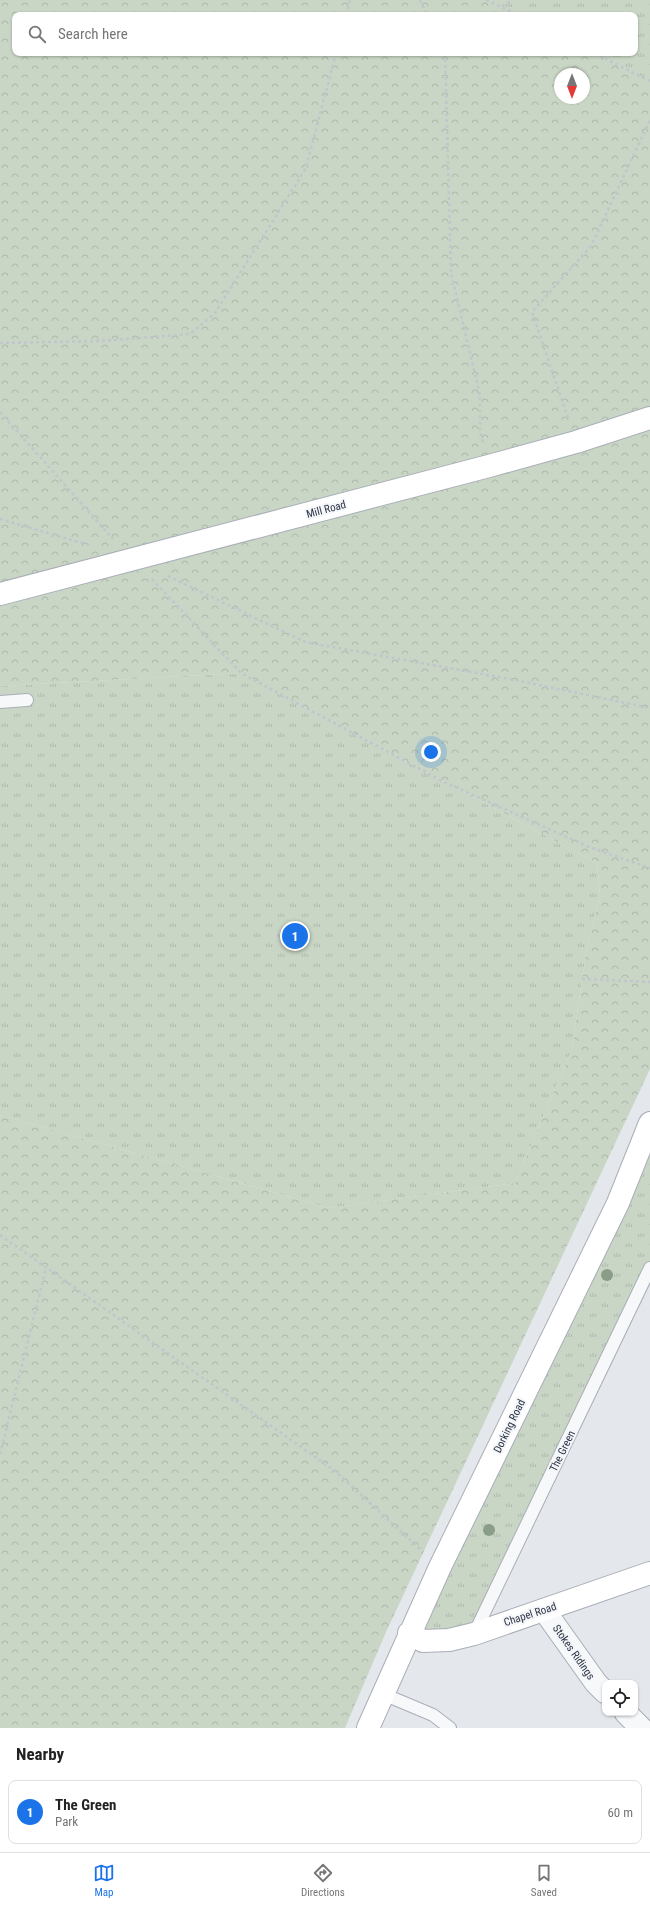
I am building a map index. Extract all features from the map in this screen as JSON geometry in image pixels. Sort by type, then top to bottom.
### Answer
[{"type":"main road","name":"Mill Road","points":[[0,594],[489,466],[576,442],[650,418]]},
{"type":"main road","name":"Dorking Road","points":[[368,1728],[440,1568],[618,1203],[650,1123]]},
{"type":"main road","name":"Chapel Road","points":[[409,1634],[423,1641],[449,1640],[474,1634],[650,1573]]},
{"type":"street","name":"Stokes Ridings","points":[[544,1610],[596,1683],[602,1689]]},
{"type":"street","points":[[629,1716],[641,1728]]},
{"type":"lane","points":[[0,702],[27,700]]},
{"type":"lane","name":"The Green","points":[[474,1634],[650,1268]]},
{"type":"lane","points":[[383,1694],[433,1715],[450,1728]]},
{"type":"path","points":[[347,12],[350,0]]},
{"type":"path","points":[[420,0],[426,12]]},
{"type":"path","points":[[486,0],[513,12]]},
{"type":"path","points":[[502,6],[504,0]]},
{"type":"path","points":[[502,6],[512,0]]},
{"type":"path","points":[[0,342],[100,341],[190,334],[216,313],[306,168],[335,56]]},
{"type":"path","points":[[446,56],[451,273],[480,395],[480,433],[489,466]]},
{"type":"path","points":[[600,56],[650,81]]},
{"type":"path","points":[[576,442],[532,312],[591,246],[650,120]]},
{"type":"path","points":[[0,412],[134,560],[241,674],[444,782],[589,847],[650,868]]},
{"type":"path","points":[[0,519],[91,546]]},
{"type":"path","points":[[134,560],[305,642],[650,708]]},
{"type":"path","points":[[582,979],[650,982]]},
{"type":"path","points":[[0,1235],[335,1472],[440,1568]]},
{"type":"path","points":[[0,1454],[46,1268]]},
{"type":"green space","points":[[0,0],[489,0],[513,12],[12,12],[12,56],[600,56],[650,81],[650,1069],[386,1632],[345,1728],[0,1728],[0,1115],[329,1208],[515,1183],[572,1049],[586,952],[600,896],[597,863],[241,673],[0,686]]},
{"type":"green space","points":[[489,0],[650,0],[650,81],[600,56],[638,56],[638,12],[513,12]]},
{"type":"green space","points":[[241,673],[597,863],[600,896],[586,952],[572,1049],[515,1183],[329,1208],[0,1115],[0,686]]},
{"type":"green space","points":[[650,1123],[650,1268],[474,1634],[409,1634]]},
{"type":"place","name":"The Green","points":[[295,936]]}]
